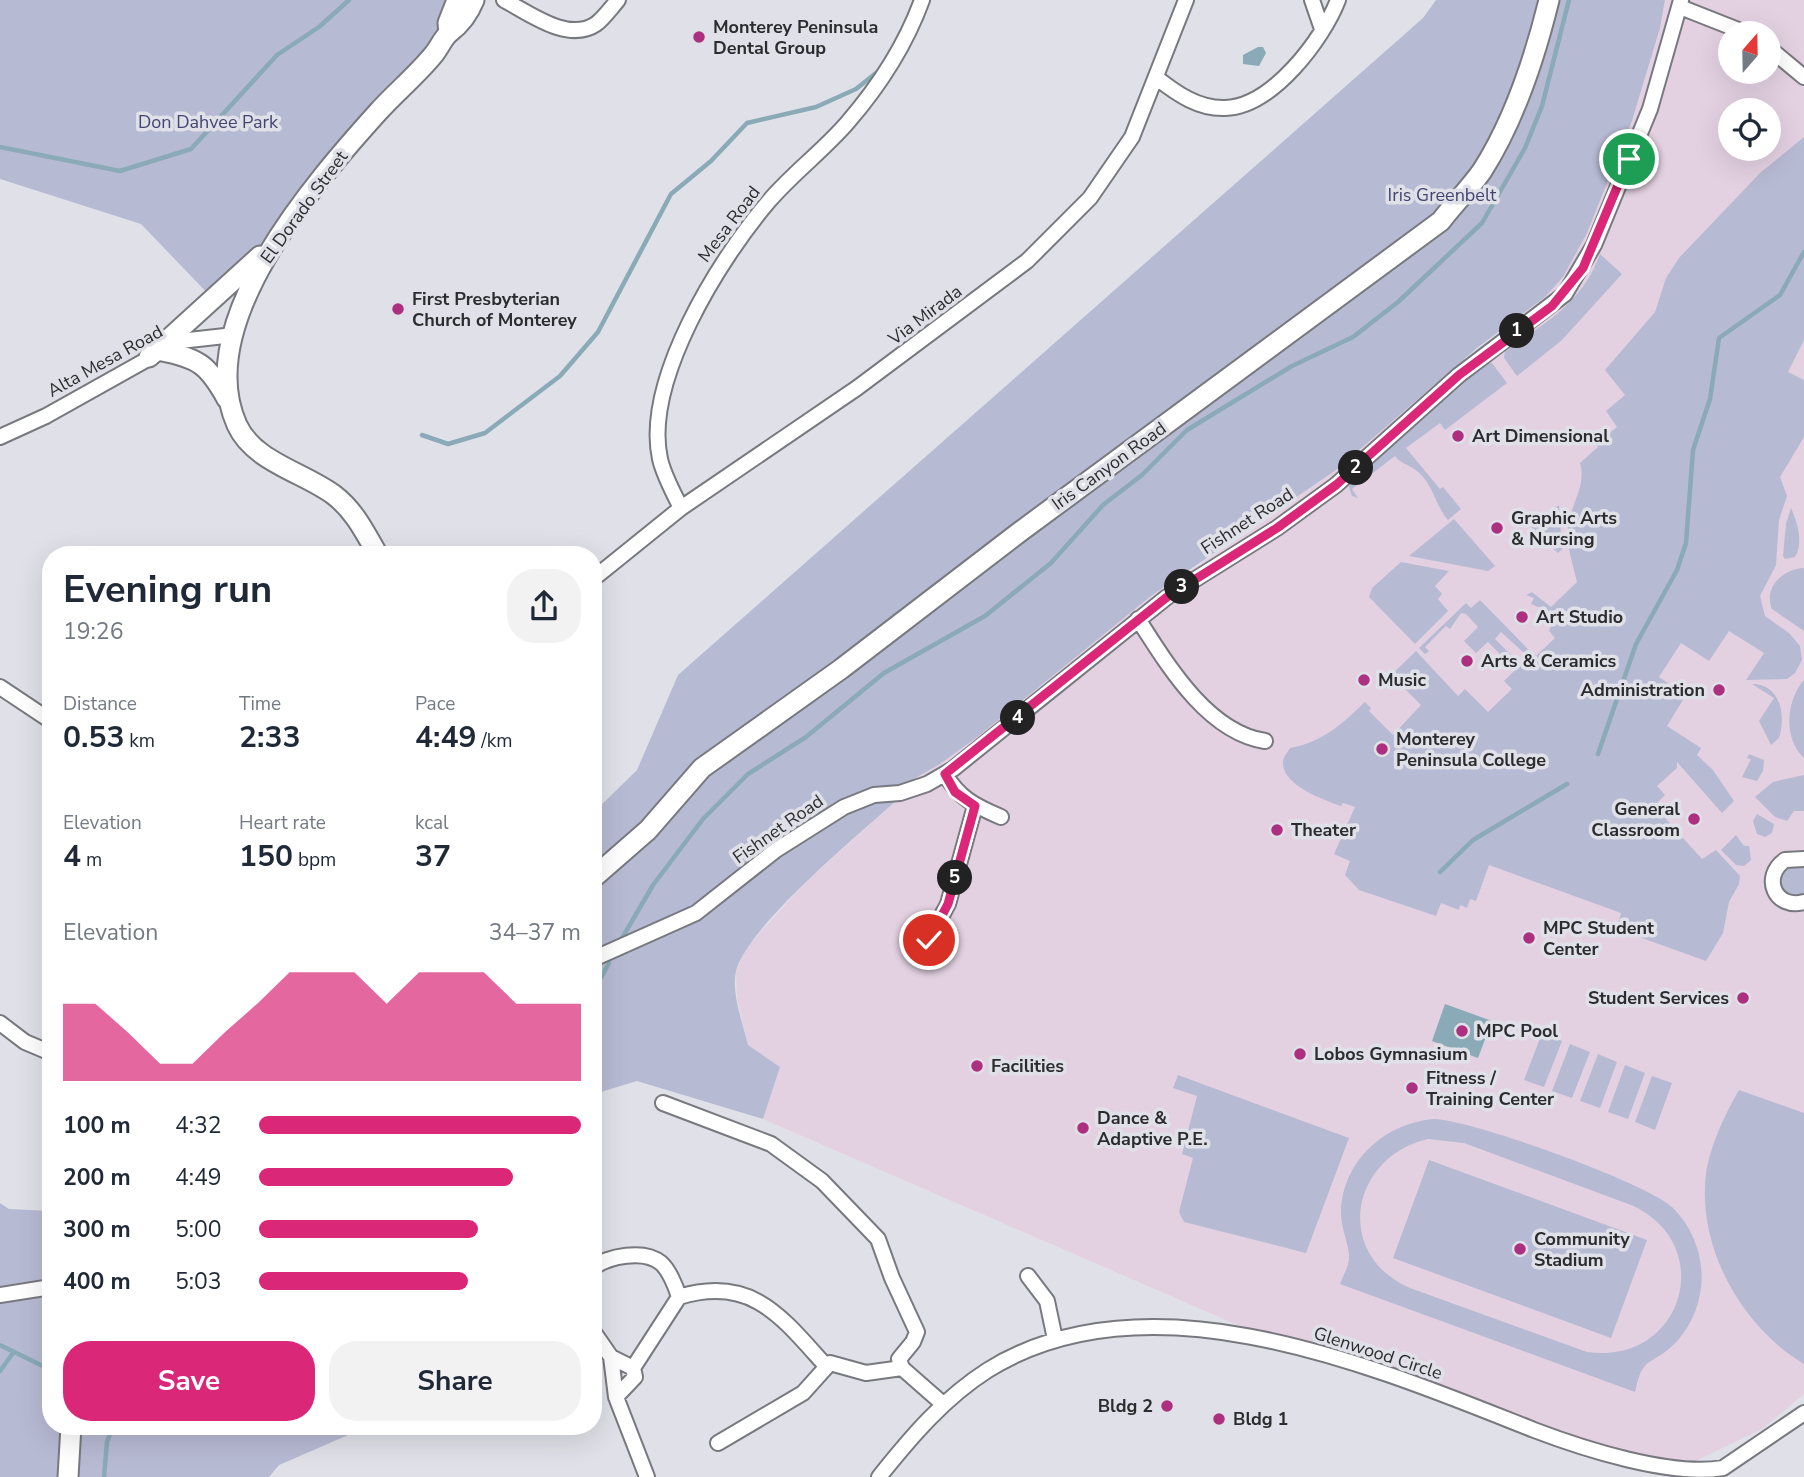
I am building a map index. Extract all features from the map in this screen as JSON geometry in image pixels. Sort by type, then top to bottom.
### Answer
[{"type":"street","name":"El Dorado Street","points":[[449,33],[448,23],[457,0]]},
{"type":"street","name":"El Dorado Street","points":[[373,546],[352,511],[335,496],[247,443],[229,402],[227,371],[245,295],[273,243],[370,122],[434,54],[449,33],[463,22],[474,0]]},
{"type":"street","points":[[505,0],[542,20],[571,31],[596,24],[618,0]]},
{"type":"street","name":"Mesa Road","points":[[681,508],[660,459],[658,433],[661,408],[675,358],[707,287],[736,243],[771,199],[848,121],[908,38],[922,0]]},
{"type":"street","name":"Via Mirada","points":[[602,572],[681,508],[868,380],[1027,261],[1090,198],[1132,137],[1186,0]]},
{"type":"street","points":[[1312,0],[1322,29]]},
{"type":"street","points":[[1157,78],[1177,94],[1209,107],[1233,108],[1255,99],[1294,67],[1318,39],[1338,0]]},
{"type":"street","name":"Iris Canyon Road","points":[[602,870],[648,830],[702,768],[841,669],[1032,523],[1441,221],[1481,172],[1500,139],[1535,52],[1549,0]]},
{"type":"street","points":[[1680,3],[1720,21]]},
{"type":"street","name":"Fishnet Road","points":[[602,955],[696,913],[776,850],[844,807],[874,795],[900,793],[927,784],[945,774],[1138,619],[1336,485],[1459,375],[1565,294],[1583,268],[1650,109],[1680,3]]},
{"type":"street","points":[[1782,59],[1804,77]]},
{"type":"street","points":[[155,354],[273,243]]},
{"type":"street","name":"Alta Mesa Road","points":[[0,437],[46,416],[180,341],[234,335]]},
{"type":"street","points":[[155,354],[194,359],[209,370],[229,402]]},
{"type":"street","points":[[1138,619],[1158,650],[1207,708],[1237,732],[1265,741]]},
{"type":"street","points":[[0,687],[42,714]]},
{"type":"street","points":[[945,774],[955,792],[975,806],[1001,817]]},
{"type":"street","points":[[927,943],[948,904],[975,806]]},
{"type":"street","points":[[1803,858],[1792,858],[1779,864],[1774,871],[1772,886],[1786,903],[1804,902]]},
{"type":"street","points":[[0,1023],[25,1042],[42,1049]]},
{"type":"street","points":[[663,1103],[771,1144],[788,1154],[837,1194],[870,1230],[884,1250],[892,1278],[917,1332],[913,1342],[899,1359],[902,1368],[943,1404]]},
{"type":"street","points":[[602,1262],[645,1256],[661,1263],[679,1297]]},
{"type":"street","points":[[1028,1276],[1046,1301],[1055,1339]]},
{"type":"street","points":[[0,1295],[42,1288]]},
{"type":"street","points":[[616,1397],[635,1377],[633,1368],[679,1297],[720,1289],[753,1298],[782,1320],[825,1365]]},
{"type":"street","name":"Glenwood Circle","points":[[879,1477],[943,1404],[989,1369],[1055,1339],[1110,1326],[1181,1328],[1300,1347],[1349,1361],[1578,1447],[1641,1464],[1689,1472],[1711,1472],[1723,1468],[1804,1413]]},
{"type":"street","points":[[602,1344],[611,1357],[616,1397],[647,1477]]},
{"type":"street","points":[[611,1357],[633,1368]]},
{"type":"street","points":[[718,1444],[803,1393],[825,1365],[833,1362],[866,1373],[902,1368]]},
{"type":"street","points":[[68,1477],[70,1435]]},
{"type":"shaded area","name":"Monterey Peninsula College","points":[[1665,0],[1804,0],[1804,1394],[1762,1429],[1677,1470],[1279,1343],[763,1119],[780,1067],[748,1045],[737,999],[736,972],[745,949],[806,882],[896,801],[905,784],[940,764],[980,735],[1151,596],[1252,530],[1545,297],[1563,277],[1632,122],[1660,28]]},
{"type":"shaded area","points":[[1263,47],[1266,53],[1259,66],[1243,64],[1243,55]]},
{"type":"shaded area","name":"MPC Pool","points":[[1445,1004],[1492,1021],[1478,1058],[1432,1041]]},
{"type":"green space","name":"Don Dahvee Park","points":[[0,0],[465,0],[273,243],[214,300],[141,224],[0,179]]},
{"type":"green space","name":"Iris Greenbelt","points":[[1436,0],[1665,0],[1660,28],[1632,121],[1587,233],[1563,277],[1545,297],[1477,348],[1336,470],[1151,596],[980,735],[940,764],[905,784],[896,801],[781,907],[744,953],[735,980],[736,999],[748,1045],[780,1067],[763,1119],[637,1081],[602,1092],[602,804],[637,770],[678,675],[1423,18]]},
{"type":"green space","points":[[1804,137],[1804,340],[1788,372],[1804,380],[1804,437],[1780,477],[1787,496],[1779,520],[1776,565],[1760,596],[1765,616],[1789,633],[1800,646],[1802,660],[1795,673],[1787,679],[1746,680],[1764,653],[1729,631],[1709,661],[1681,643],[1659,677],[1686,695],[1667,726],[1701,748],[1697,755],[1713,770],[1734,801],[1722,813],[1677,762],[1677,768],[1657,786],[1665,795],[1654,806],[1702,859],[1716,850],[1740,876],[1739,884],[1729,902],[1723,933],[1706,961],[1617,929],[1621,913],[1489,865],[1476,901],[1470,899],[1467,908],[1460,905],[1459,910],[1441,903],[1436,916],[1359,890],[1345,875],[1350,861],[1334,854],[1355,807],[1343,803],[1341,806],[1315,796],[1297,785],[1285,772],[1285,756],[1290,748],[1331,731],[1365,702],[1371,708],[1369,711],[1393,735],[1421,705],[1398,682],[1395,685],[1388,678],[1416,651],[1458,696],[1465,689],[1488,712],[1512,689],[1504,681],[1532,653],[1536,656],[1555,638],[1549,631],[1554,619],[1542,614],[1543,609],[1531,604],[1534,598],[1526,595],[1532,592],[1551,607],[1577,582],[1568,534],[1569,519],[1580,488],[1580,463],[1598,447],[1596,444],[1617,427],[1606,411],[1625,395],[1605,370],[1655,312],[1666,278],[1679,258],[1760,173],[1775,161],[1781,161],[1781,156]]},
{"type":"green space","points":[[1600,254],[1622,274],[1562,340],[1517,376],[1504,358],[1505,350],[1548,321],[1573,299],[1593,271]]},
{"type":"green space","points":[[1486,362],[1492,363],[1507,383],[1445,430],[1440,423],[1406,448],[1440,489],[1443,487],[1461,509],[1448,520],[1423,477],[1395,456],[1352,489],[1358,498],[1352,496],[1349,487],[1353,479]]},
{"type":"green space","points":[[1559,505],[1562,549],[1558,553],[1531,527]]},
{"type":"green space","points":[[1791,508],[1799,545],[1795,557],[1785,559],[1786,524]]},
{"type":"green space","points":[[1454,519],[1495,566],[1488,571],[1409,556]]},
{"type":"green space","points":[[1401,562],[1449,571],[1435,586],[1442,594],[1438,599],[1448,611],[1415,644],[1369,597],[1372,588]]},
{"type":"green space","points":[[1804,568],[1804,631],[1772,609],[1770,593],[1782,576]]},
{"type":"green space","points":[[1480,600],[1528,649],[1524,653],[1501,632],[1495,639],[1516,660],[1511,665],[1488,642],[1476,653],[1464,641],[1478,627],[1466,614],[1461,613],[1450,629],[1446,626],[1425,647],[1429,651],[1425,654],[1419,648],[1466,603],[1471,608]]},
{"type":"green space","points":[[1804,680],[1804,758],[1793,741],[1789,719],[1793,698]]},
{"type":"green space","points":[[1752,684],[1769,689],[1779,703],[1781,729],[1779,738],[1771,745],[1759,721],[1774,698]]},
{"type":"green space","points":[[1749,754],[1764,760],[1763,771],[1757,781],[1742,777],[1751,759],[1747,758]]},
{"type":"green space","points":[[1804,775],[1804,811],[1794,811],[1787,821],[1775,817],[1755,797],[1773,782]]},
{"type":"green space","points":[[1757,814],[1774,824],[1772,833],[1765,837],[1757,834],[1753,821]]},
{"type":"green space","points":[[1736,835],[1744,846],[1749,846],[1751,860],[1744,866],[1736,865],[1721,850]]},
{"type":"green space","points":[[1788,867],[1804,867],[1804,894],[1789,895],[1781,886],[1782,873]]},
{"type":"green space","points":[[1542,1033],[1562,1041],[1544,1087],[1524,1080]]},
{"type":"green space","points":[[1570,1044],[1590,1052],[1572,1098],[1552,1091]]},
{"type":"green space","points":[[1598,1054],[1617,1062],[1600,1108],[1580,1101]]},
{"type":"green space","points":[[1625,1065],[1645,1073],[1628,1119],[1608,1112]]},
{"type":"green space","points":[[1178,1075],[1349,1138],[1306,1253],[1184,1222],[1179,1212],[1193,1158],[1182,1154],[1197,1096],[1173,1088]]},
{"type":"green space","points":[[1652,1076],[1672,1083],[1655,1130],[1635,1122]]},
{"type":"green space","points":[[1739,1090],[1804,1113],[1804,1364],[1761,1329],[1743,1307],[1728,1283],[1709,1230],[1705,1202],[1708,1163],[1719,1130]]},
{"type":"green space","points":[[1434,1119],[1454,1122],[1557,1154],[1656,1196],[1680,1216],[1693,1236],[1700,1259],[1698,1302],[1688,1326],[1678,1340],[1642,1369],[1635,1392],[1340,1284],[1349,1261],[1341,1210],[1350,1175],[1359,1160],[1384,1136],[1416,1122]],"holes":[[[1428,1139],[1464,1143],[1631,1205],[1658,1223],[1675,1246],[1681,1272],[1678,1298],[1666,1322],[1647,1340],[1620,1351],[1587,1352],[1410,1288],[1385,1273],[1369,1253],[1361,1231],[1361,1208],[1368,1185],[1381,1165],[1402,1149]]]},
{"type":"green space","name":"Community Stadium","points":[[1429,1160],[1647,1240],[1611,1338],[1393,1258]]},
{"type":"green space","points":[[0,1203],[9,1209],[42,1211],[42,1435],[348,1435],[279,1465],[269,1477],[0,1477]]},
{"type":"waterway","points":[[0,147],[120,171],[191,149],[277,55],[319,27],[349,0]]},
{"type":"waterway","points":[[621,940],[653,885],[703,819],[748,774],[806,737],[884,673],[985,616],[1051,563],[1103,505],[1142,475],[1187,430],[1292,366],[1353,337],[1398,302],[1482,223],[1525,148],[1542,106],[1569,0]]},
{"type":"waterway","points":[[422,435],[448,444],[485,433],[560,376],[598,332],[671,194],[711,161],[747,123],[816,107],[856,89],[881,69]]},
{"type":"waterway","points":[[1598,754],[1636,644],[1677,570],[1686,543],[1693,450],[1710,399],[1719,338],[1780,295],[1804,252]]},
{"type":"waterway","points":[[1440,872],[1473,840],[1567,784]]},
{"type":"waterway","points":[[602,976],[609,963]]},
{"type":"waterway","points":[[0,1345],[42,1366]]},
{"type":"waterway","points":[[0,1371],[13,1353]]},
{"type":"waterway","points":[[104,1477],[110,1435]]},
{"type":"place","name":"Monterey Peninsula Dental Group","points":[[699,37]]},
{"type":"place","name":"First Presbyterian Church of Monterey","points":[[398,309]]},
{"type":"place","name":"Art Dimensional","points":[[1458,436]]},
{"type":"place","name":"Graphic Arts & Nursing","points":[[1497,528]]},
{"type":"place","name":"Art Studio","points":[[1522,617]]},
{"type":"place","name":"Arts & Ceramics","points":[[1467,661]]},
{"type":"place","name":"Music","points":[[1364,680]]},
{"type":"place","name":"Administration","points":[[1719,690]]},
{"type":"place","name":"Monterey Peninsula College","points":[[1382,749]]},
{"type":"place","name":"General Classroom","points":[[1694,819]]},
{"type":"place","name":"Theater","points":[[1277,830]]},
{"type":"place","name":"MPC Student Center","points":[[1529,938]]},
{"type":"place","name":"Student Services","points":[[1743,998]]},
{"type":"place","name":"MPC Pool","points":[[1462,1031]]},
{"type":"place","name":"Lobos Gymnasium","points":[[1300,1054]]},
{"type":"place","name":"Facilities","points":[[977,1066]]},
{"type":"place","name":"Fitness / Training Center","points":[[1412,1088]]},
{"type":"place","name":"Dance & Adaptive P.E.","points":[[1083,1128]]},
{"type":"place","name":"Community Stadium","points":[[1520,1249]]},
{"type":"place","name":"Bldg 2","points":[[1167,1406]]},
{"type":"place","name":"Bldg 1","points":[[1219,1419]]},
{"type":"route","points":[[929,940],[948,904],[975,806],[955,792],[945,774],[1000,733],[1167,597],[1277,528],[1336,485],[1459,375],[1552,306],[1565,294],[1583,268],[1629,159]]}]
